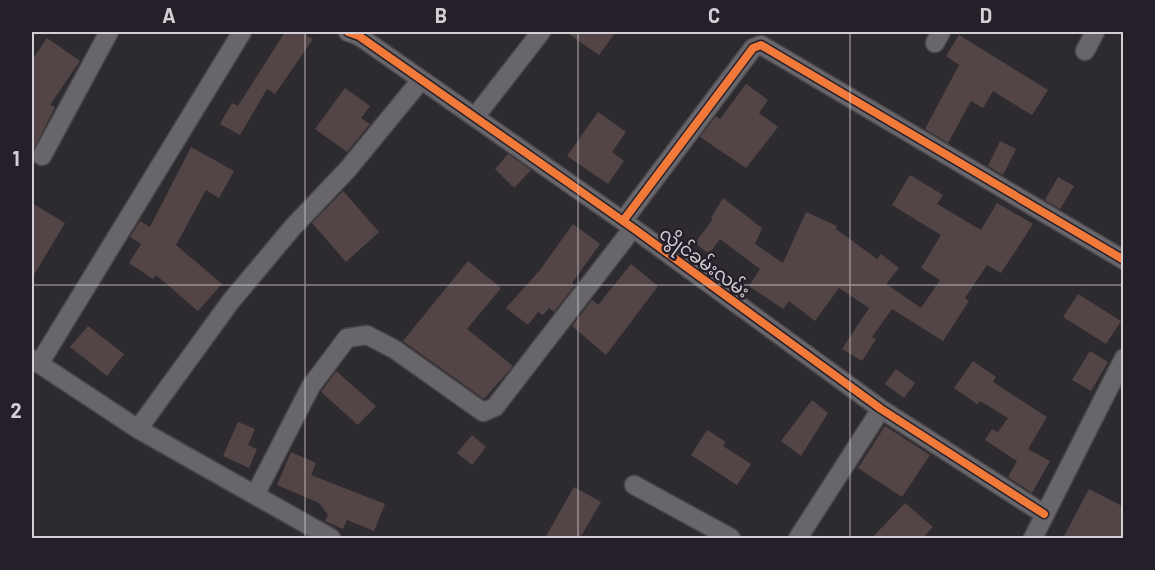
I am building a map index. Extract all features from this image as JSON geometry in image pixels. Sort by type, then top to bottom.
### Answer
[{"type":"street","points":[[42,156],[109,32]]},
{"type":"street","points":[[242,32],[35,361],[138,429],[331,538]]},
{"type":"street","points":[[475,117],[541,32]]},
{"type":"street","points":[[1085,51],[1095,32]]},
{"type":"street","name":"လွိုင်ခမ်းလမ်း","points":[[357,33],[420,80],[628,224],[881,409],[1044,514]]},
{"type":"street","points":[[255,495],[311,386],[347,338],[367,335],[394,349],[483,412],[495,407],[753,48],[761,45],[1124,260]]},
{"type":"street","points":[[138,429],[231,301],[293,227],[348,169],[420,80]]},
{"type":"street","points":[[1033,538],[1124,358]]},
{"type":"street","points":[[798,538],[881,409]]},
{"type":"street","points":[[634,485],[730,538]]},
{"type":"building","points":[[285,32],[301,32],[313,39],[275,94],[267,89],[240,135],[220,124],[232,103],[238,106]]},
{"type":"building","points":[[566,32],[616,32],[599,55]]},
{"type":"building","points":[[959,35],[1048,90],[1032,115],[993,91],[983,108],[971,101],[948,143],[925,129],[959,65],[946,56]]},
{"type":"building","points":[[47,38],[80,61],[50,105],[55,107],[32,153],[32,60]]},
{"type":"building","points":[[746,84],[768,100],[759,113],[778,127],[746,168],[700,137],[716,116],[720,119]]},
{"type":"building","points":[[345,88],[370,106],[361,118],[370,124],[347,152],[315,129]]},
{"type":"building","points":[[598,112],[626,132],[612,152],[624,161],[608,184],[567,156]]},
{"type":"building","points":[[1000,141],[1016,149],[1003,175],[988,166]]},
{"type":"building","points":[[191,147],[234,171],[219,198],[206,190],[176,245],[222,284],[198,311],[156,275],[153,279],[129,263],[141,244],[130,237],[140,221],[150,227]]},
{"type":"building","points":[[508,154],[531,170],[514,188],[495,169]]},
{"type":"building","points":[[910,175],[943,195],[937,204],[981,230],[997,203],[1033,224],[1001,273],[987,265],[965,298],[969,301],[943,341],[892,309],[872,337],[876,339],[862,361],[842,349],[869,308],[839,288],[815,321],[789,301],[783,309],[749,286],[760,269],[720,239],[709,254],[695,243],[713,219],[711,218],[723,198],[762,228],[755,244],[783,263],[806,212],[837,226],[836,229],[877,259],[881,254],[899,268],[886,284],[921,308],[940,280],[921,268],[941,235],[892,205]]},
{"type":"building","points":[[1058,177],[1074,186],[1060,209],[1045,200]]},
{"type":"building","points":[[343,191],[379,232],[346,262],[312,223]]},
{"type":"building","points":[[32,203],[65,223],[32,278]]},
{"type":"building","points":[[573,224],[600,244],[572,283],[575,285],[554,312],[549,308],[543,315],[538,312],[528,325],[506,308],[540,270]]},
{"type":"building","points":[[468,261],[501,288],[467,329],[513,366],[484,399],[403,341]]},
{"type":"building","points":[[631,264],[658,286],[606,355],[572,326],[592,300],[598,305]]},
{"type":"building","points":[[1078,294],[1121,321],[1106,344],[1063,317]]},
{"type":"building","points":[[88,326],[124,354],[107,376],[70,347]]},
{"type":"building","points":[[1090,351],[1108,362],[1091,391],[1072,380]]},
{"type":"building","points":[[973,361],[996,377],[993,382],[1047,417],[1028,449],[1050,461],[1032,493],[1008,477],[1017,461],[985,440],[992,429],[998,432],[1008,418],[980,401],[977,404],[954,388]]},
{"type":"building","points":[[896,369],[915,383],[904,398],[885,384]]},
{"type":"building","points":[[336,371],[376,406],[358,425],[321,392]]},
{"type":"building","points":[[812,400],[828,413],[801,456],[781,441]]},
{"type":"building","points":[[238,422],[255,429],[248,445],[257,449],[249,468],[223,456]]},
{"type":"building","points":[[885,426],[930,455],[902,497],[858,468]]},
{"type":"building","points":[[707,430],[726,442],[723,446],[751,464],[737,485],[691,455]]},
{"type":"building","points":[[472,435],[486,447],[472,465],[457,453]]},
{"type":"building","points":[[291,452],[316,463],[311,475],[385,504],[374,531],[347,520],[343,529],[325,521],[328,515],[319,503],[277,485]]},
{"type":"building","points":[[574,487],[601,502],[580,538],[545,538]]},
{"type":"building","points":[[1089,489],[1124,507],[1124,538],[1063,538]]},
{"type":"building","points":[[905,503],[933,527],[923,538],[872,538]]},
{"type":"cycle path","points":[[348,32],[359,36],[633,228],[881,409],[1044,514]]},
{"type":"cycle path","points":[[623,221],[753,48],[761,45],[1124,260]]}]
